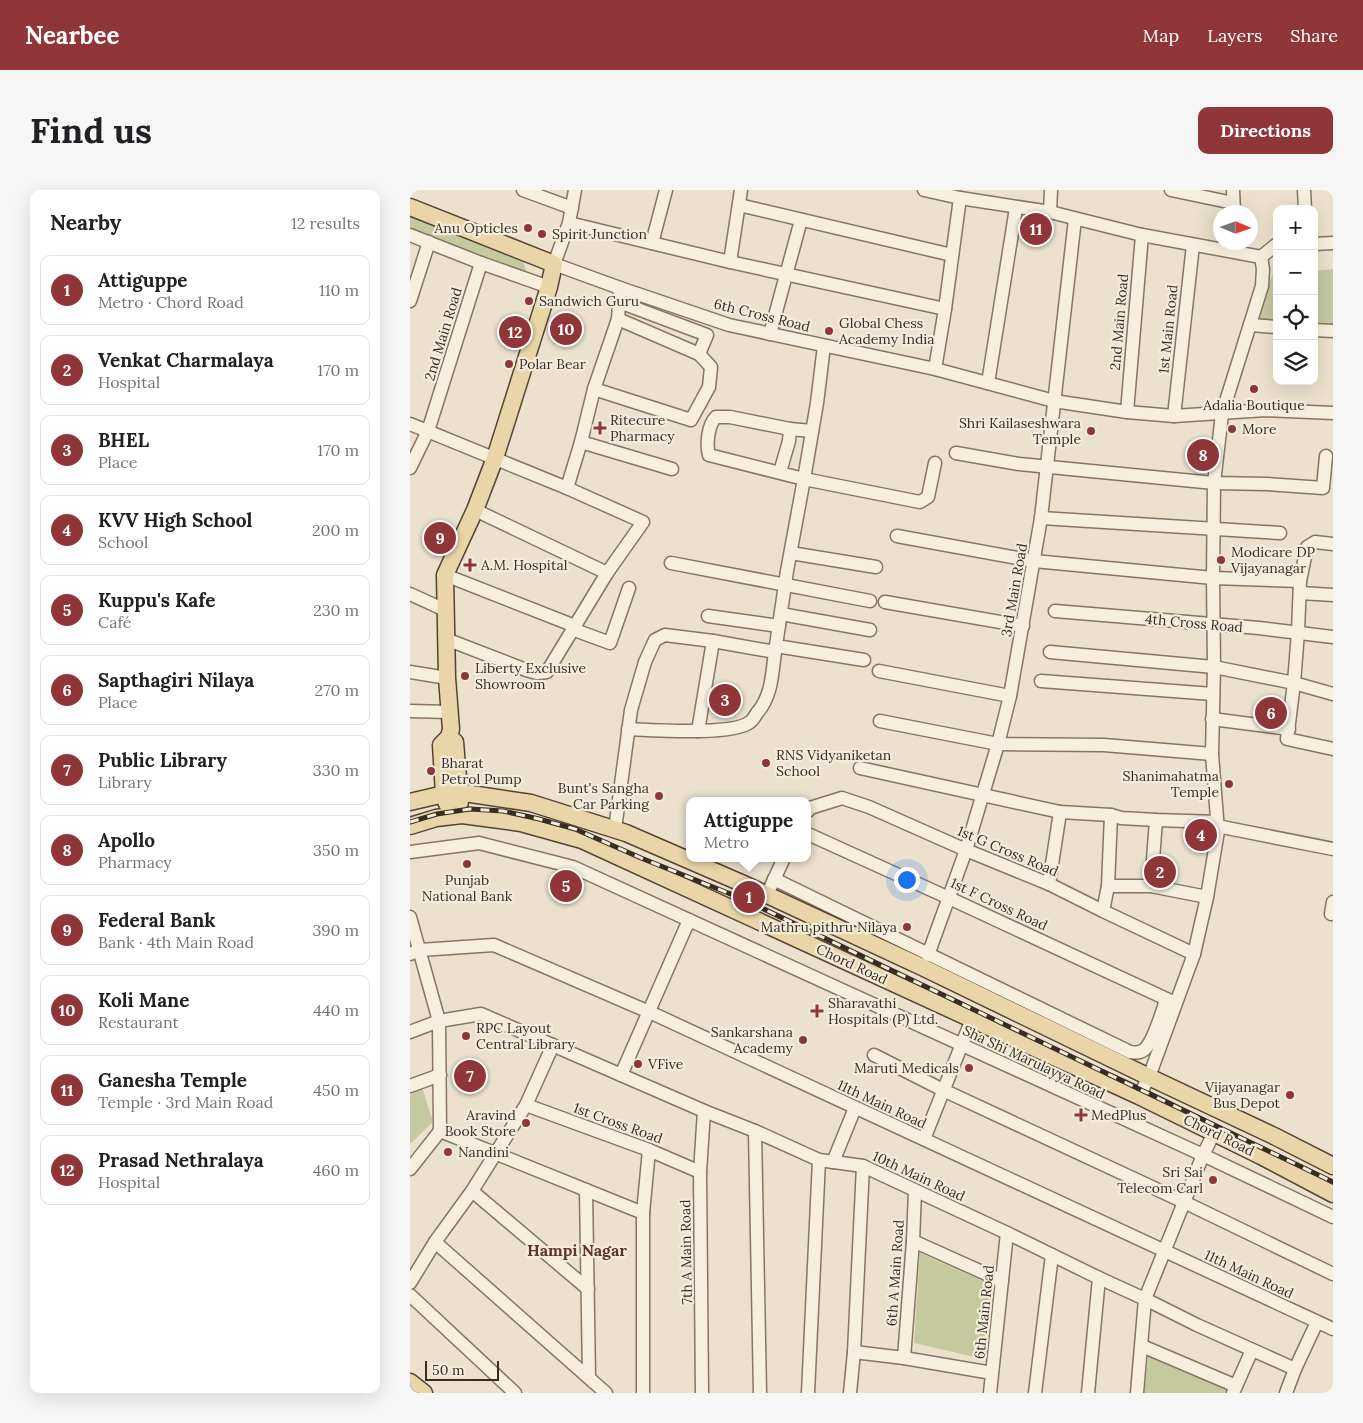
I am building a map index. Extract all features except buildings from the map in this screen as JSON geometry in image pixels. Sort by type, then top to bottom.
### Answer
[{"type":"main road","points":[[410,207],[554,264],[549,287],[495,458],[475,510],[445,575],[447,678],[451,729],[449,737],[455,742],[451,793],[456,816]]},
{"type":"main road","name":"Chord Road","points":[[410,802],[451,793],[532,803],[615,829],[686,860]]},
{"type":"main road","name":"Chord Road","points":[[410,826],[436,818],[456,816],[521,823],[582,840],[1140,1096],[1333,1194]]},
{"type":"main road","name":"Chord Road","points":[[691,862],[922,967],[1333,1166]]},
{"type":"main road","points":[[410,1382],[424,1393]]},
{"type":"street","points":[[523,190],[572,208]]},
{"type":"street","points":[[554,264],[569,223],[575,190]]},
{"type":"street","points":[[652,243],[666,190]]},
{"type":"street","points":[[730,262],[741,190]]},
{"type":"street","points":[[924,190],[1016,208],[1050,212],[1142,235],[1193,245],[1213,246]]},
{"type":"street","points":[[1050,212],[1051,190]]},
{"type":"street","points":[[1171,190],[1233,202]]},
{"type":"street","points":[[1304,190],[1305,205]]},
{"type":"street","points":[[935,369],[960,198]]},
{"type":"street","points":[[738,205],[952,254]]},
{"type":"street","points":[[988,384],[1016,208]]},
{"type":"street","name":"3rd Main Road","points":[[928,955],[966,850],[998,744],[1010,696],[1034,561],[1048,467],[1075,219]]},
{"type":"street","points":[[770,334],[801,220]]},
{"type":"street","points":[[569,223],[786,275],[945,309]]},
{"type":"street","points":[[410,235],[549,287]]},
{"type":"street","name":"2nd Main Road","points":[[1127,412],[1142,235]]},
{"type":"street","points":[[410,301],[428,242]]},
{"type":"street","points":[[1318,244],[1333,243]]},
{"type":"street","name":"1st Main Road","points":[[1174,416],[1193,245]]},
{"type":"street","points":[[1261,257],[1273,247]]},
{"type":"street","points":[[1243,250],[1261,257]]},
{"type":"street","points":[[774,880],[1130,1052],[1140,1052],[1145,1049],[1171,1002],[1194,954],[1207,897],[1218,831],[1212,754],[1214,483],[1222,414],[1262,286],[1264,269],[1261,257]]},
{"type":"street","name":"2nd Main Road","points":[[410,468],[428,431],[481,263]]},
{"type":"street","name":"6th Cross Road","points":[[554,264],[729,325],[935,369],[1054,401]]},
{"type":"street","points":[[567,488],[594,389],[618,319],[620,288]]},
{"type":"street","points":[[619,302],[707,335],[699,354]]},
{"type":"street","points":[[655,335],[661,318]]},
{"type":"street","points":[[594,389],[692,420],[709,387],[711,367],[699,354],[618,319]]},
{"type":"street","points":[[1250,325],[1273,327]]},
{"type":"street","points":[[1318,330],[1333,331]]},
{"type":"street","points":[[628,729],[698,731],[738,728],[750,722],[762,708],[770,689],[785,585],[812,432],[824,346]]},
{"type":"street","points":[[1054,401],[1127,412],[1174,416],[1266,410],[1333,413]]},
{"type":"street","points":[[812,432],[723,416],[712,420],[707,444],[709,455],[804,479],[920,502],[928,497],[935,463]]},
{"type":"street","points":[[410,424],[567,488],[643,522],[607,573],[547,672],[526,670],[446,639]]},
{"type":"street","points":[[780,472],[789,440],[790,429]]},
{"type":"street","points":[[580,442],[672,469]]},
{"type":"street","points":[[956,453],[1019,464],[1214,483],[1323,488],[1326,456]]},
{"type":"street","points":[[475,510],[607,573]]},
{"type":"street","points":[[1041,518],[1280,533]]},
{"type":"street","points":[[897,536],[1034,561],[1300,587],[1333,595]]},
{"type":"street","points":[[1333,544],[1315,542],[1307,547],[1300,587],[1294,683],[1287,739],[1333,749]]},
{"type":"street","points":[[791,552],[876,567]]},
{"type":"street","points":[[671,563],[870,601]]},
{"type":"street","points":[[445,575],[610,643],[629,588]]},
{"type":"street","points":[[415,596],[445,610]]},
{"type":"street","points":[[885,602],[1023,626]]},
{"type":"street","name":"4th Cross Road","points":[[1055,611],[1298,632],[1333,637]]},
{"type":"street","points":[[708,616],[780,620],[870,630]]},
{"type":"street","points":[[615,829],[631,710],[645,662],[655,640],[665,635],[864,660]]},
{"type":"street","points":[[698,731],[713,641]]},
{"type":"street","points":[[1050,652],[1214,667],[1294,683],[1333,694]]},
{"type":"street","points":[[879,671],[1010,696]]},
{"type":"street","points":[[410,672],[447,678]]},
{"type":"street","points":[[1041,681],[1213,694]]},
{"type":"street","points":[[410,711],[449,712]]},
{"type":"street","points":[[1212,719],[1289,729]]},
{"type":"street","points":[[880,721],[998,744],[1104,745],[1212,754]]},
{"type":"street","points":[[860,768],[1060,812],[1217,824],[1333,849]]},
{"type":"street","name":"1st G Cross Road","points":[[811,808],[842,798],[869,807],[1049,884],[1194,954]]},
{"type":"street","points":[[1049,884],[1060,812]]},
{"type":"street","points":[[1102,911],[1108,886],[1111,815]]},
{"type":"street","points":[[1151,886],[1156,820]]},
{"type":"street","name":"1st F Cross Road","points":[[811,835],[1171,1002]]},
{"type":"street","name":"Sha Shi Marulayya Road","points":[[410,852],[479,843],[573,867],[1203,1155],[1333,1217]]},
{"type":"street","points":[[767,895],[782,862]]},
{"type":"street","points":[[1108,886],[1151,886],[1207,897]]},
{"type":"street","points":[[410,916],[415,952],[439,1020],[440,1075],[440,1131],[410,1169]]},
{"type":"street","points":[[620,1074],[689,920]]},
{"type":"street","name":"11th Main Road","points":[[415,952],[494,945],[647,1011],[1333,1329]]},
{"type":"street","points":[[1140,1096],[1148,1077],[1171,1002]]},
{"type":"street","name":"10th Main Road","points":[[410,1032],[439,1020],[481,1014],[704,1111],[756,1131],[819,1160],[863,1166],[1197,1325],[1295,1369]]},
{"type":"street","points":[[924,1139],[972,1019]]},
{"type":"street","points":[[410,1283],[435,1242],[496,1155],[526,1105],[553,1045]]},
{"type":"street","points":[[874,1055],[1333,1274]]},
{"type":"street","points":[[410,1086],[440,1075]]},
{"type":"street","name":"1st Cross Road","points":[[526,1105],[648,1150],[700,1172]]},
{"type":"street","points":[[833,1162],[855,1108]]},
{"type":"street","name":"7th A Main Road","points":[[702,1393],[700,1172],[704,1111]]},
{"type":"street","points":[[440,1131],[643,1214]]},
{"type":"street","points":[[756,1131],[760,1393]]},
{"type":"street","points":[[1137,1393],[1145,1299],[1203,1155],[1214,1133]]},
{"type":"street","points":[[644,1393],[643,1214],[648,1150]]},
{"type":"street","points":[[810,1392],[819,1160]]},
{"type":"street","points":[[850,1393],[854,1352],[863,1166]]},
{"type":"street","points":[[586,1190],[589,1377]]},
{"type":"street","points":[[472,1191],[588,1289]]},
{"type":"street","name":"6th A Main Road","points":[[904,1358],[915,1191]]},
{"type":"street","name":"6th Main Road","points":[[990,1393],[1007,1233]]},
{"type":"street","points":[[913,1241],[1002,1281]]},
{"type":"street","points":[[435,1242],[606,1393]]},
{"type":"street","points":[[1035,1393],[1052,1255]]},
{"type":"street","points":[[1088,1393],[1099,1278]]},
{"type":"street","points":[[410,1295],[515,1393]]},
{"type":"street","points":[[1286,1393],[1316,1322]]},
{"type":"street","points":[[1142,1346],[1235,1390],[1252,1350]]},
{"type":"street","points":[[854,1352],[904,1358],[992,1373]]},
{"type":"green space","points":[[410,214],[522,257],[528,278],[410,233]]},
{"type":"green space","points":[[1333,269],[1333,326],[1318,325],[1318,271]]},
{"type":"green space","points":[[1273,273],[1273,322],[1255,320]]},
{"type":"green space","points":[[421,1084],[433,1122],[410,1144],[410,1088]]},
{"type":"green space","points":[[920,1253],[990,1284],[983,1359],[914,1343]]},
{"type":"green space","points":[[1149,1351],[1228,1386],[1226,1393],[1144,1393]]},
{"type":"railway","points":[[410,822],[437,814],[470,809],[503,811],[575,829],[743,899],[1333,1182]]},
{"type":"place","name":"Anu Opticles","points":[[528,228]]},
{"type":"place","name":"Ganesha Temple","points":[[1036,229]]},
{"type":"place","name":"Spirit Junction","points":[[542,234]]},
{"type":"place","name":"Sandwich Guru","points":[[529,301]]},
{"type":"place","name":"Koli Mane","points":[[566,329]]},
{"type":"place","name":"Global Chess Academy India","points":[[829,331]]},
{"type":"place","name":"Prasad Nethralaya","points":[[515,332]]},
{"type":"place","name":"Polar Bear","points":[[509,364]]},
{"type":"place","name":"Adalia Boutique","points":[[1254,389]]},
{"type":"place","name":"Ritecure Pharmacy","points":[[600,428]]},
{"type":"place","name":"More","points":[[1232,429]]},
{"type":"place","name":"Shri Kailaseshwara Temple","points":[[1091,431]]},
{"type":"place","name":"Apollo","points":[[1203,455]]},
{"type":"place","name":"Federal Bank","points":[[440,538]]},
{"type":"place","name":"Modicare DP Vijayanagar","points":[[1221,560]]},
{"type":"place","name":"A.M. Hospital","points":[[470,565]]},
{"type":"place","name":"Liberty Exclusive Showroom","points":[[465,676]]},
{"type":"place","name":"BHEL","points":[[725,700]]},
{"type":"place","name":"Sapthagiri Nilaya","points":[[1271,713]]},
{"type":"place","name":"RNS Vidyaniketan School","points":[[766,763]]},
{"type":"place","name":"Bharat Petrol Pump","points":[[431,771]]},
{"type":"place","name":"Shanimahatma Temple","points":[[1229,784]]},
{"type":"place","name":"Bunt's Sangha Car Parking","points":[[659,796]]},
{"type":"place","name":"KVV High School","points":[[1201,835]]},
{"type":"place","name":"Punjab National Bank","points":[[467,864]]},
{"type":"place","name":"Venkat Charmalaya","points":[[1160,872]]},
{"type":"place","name":"Kuppu's Kafe","points":[[566,886]]},
{"type":"place","name":"Attiguppe","points":[[749,897]]},
{"type":"place","name":"Mathru pithru Nilaya","points":[[907,927]]},
{"type":"place","name":"Sharavathi Hospitals (P) Ltd.","points":[[817,1011]]},
{"type":"place","name":"RPC Layout Central Library","points":[[466,1036]]},
{"type":"place","name":"Sankarshana Academy","points":[[803,1040]]},
{"type":"place","name":"VFive","points":[[638,1064]]},
{"type":"place","name":"Maruti Medicals","points":[[969,1068]]},
{"type":"place","name":"Public Library","points":[[470,1076]]},
{"type":"place","name":"Vijayanagar Bus Depot","points":[[1290,1095]]},
{"type":"place","name":"MedPlus","points":[[1081,1115]]},
{"type":"place","name":"Aravind Book Store","points":[[526,1123]]},
{"type":"place","name":"Nandini","points":[[448,1152]]},
{"type":"place","name":"Sri Sai Telecom Carl","points":[[1213,1180]]},
{"type":"district","name":"Hampi Nagar","points":[[577,1250]]}]
